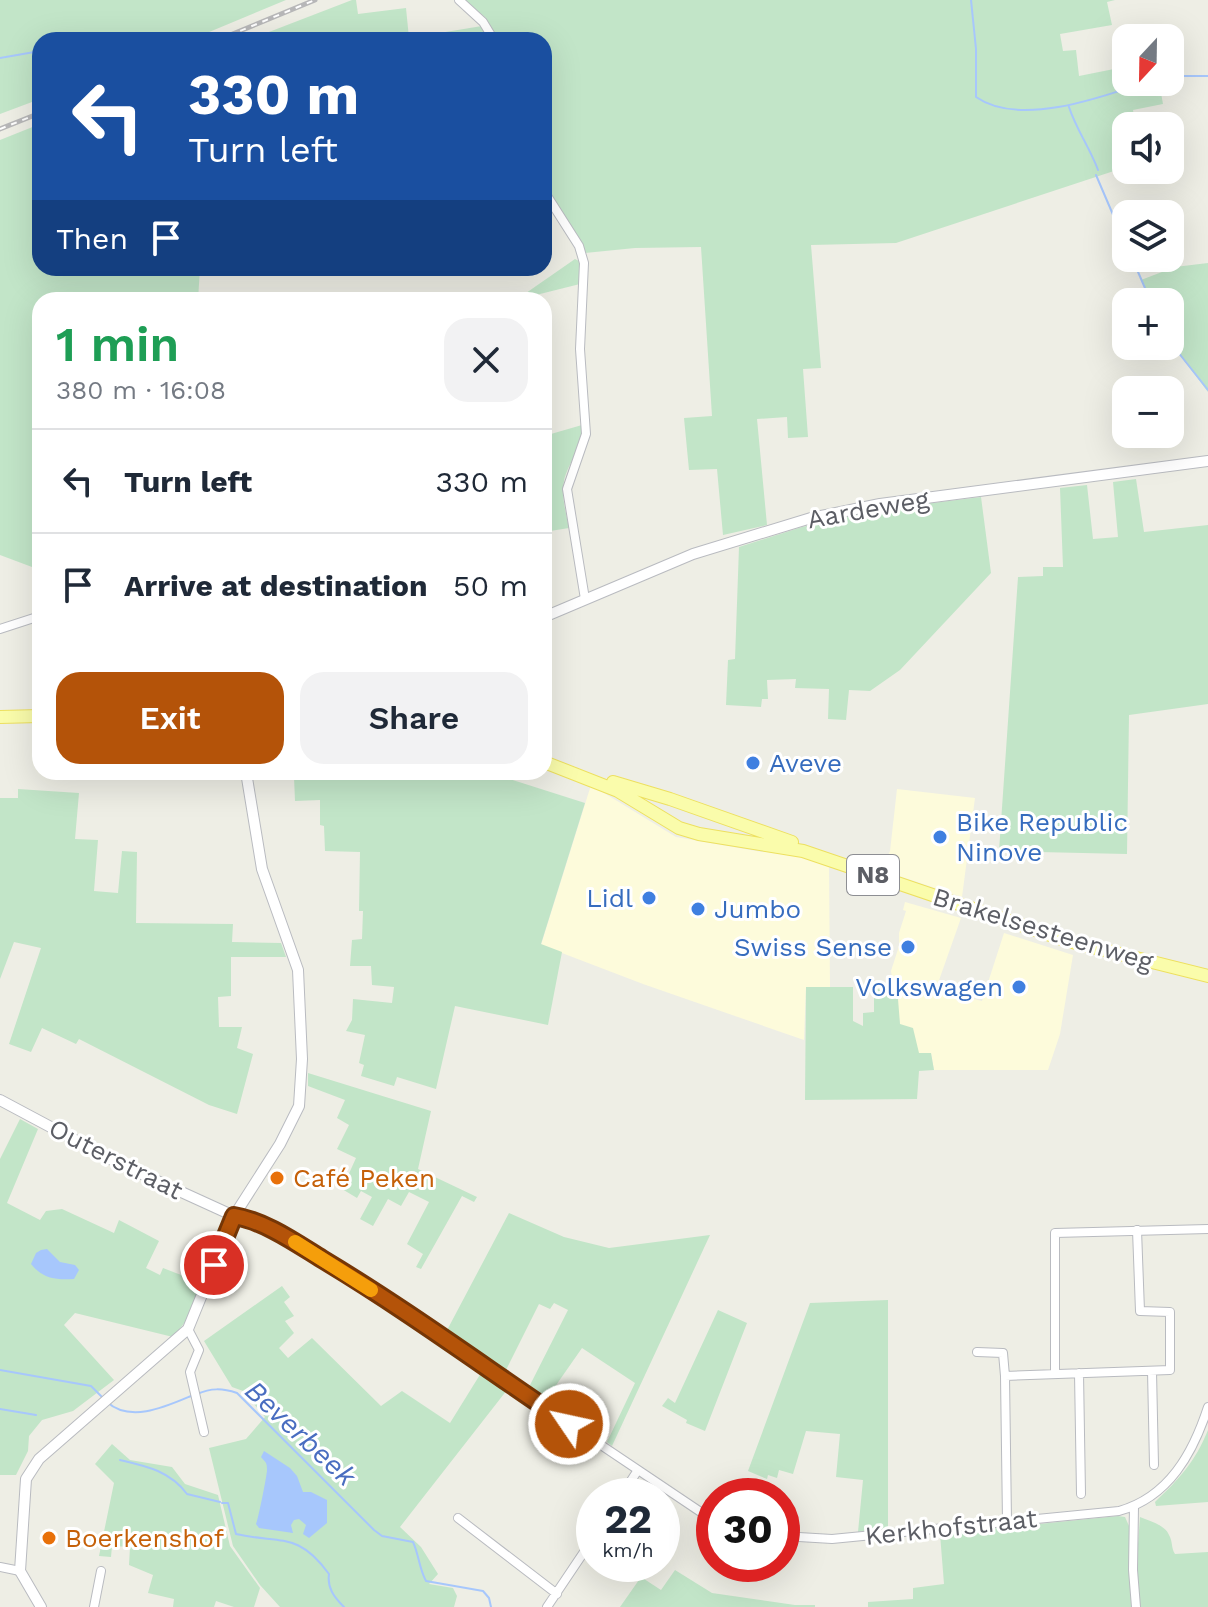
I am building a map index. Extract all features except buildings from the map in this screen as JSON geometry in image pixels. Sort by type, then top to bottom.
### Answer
[{"type":"main road","points":[[0,717],[32,716]]},
{"type":"main road","name":"Brakelsesteenweg","points":[[552,762],[670,799],[947,897],[1062,934],[1208,970]]},
{"type":"main road","name":"Brakelsesteenweg","points":[[552,763],[618,791],[662,819],[693,832],[803,851],[1068,941],[1208,976]]},
{"type":"main road","points":[[662,819],[672,817],[675,812],[675,804],[670,799]]},
{"type":"main road","points":[[693,832],[690,819],[703,811]]},
{"type":"street","points":[[459,0],[483,22],[489,32]]},
{"type":"street","points":[[552,204],[579,246],[584,263],[580,349],[586,434],[582,451],[568,480],[567,495],[585,599]]},
{"type":"street","name":"Aardeweg","points":[[552,613],[718,545],[811,518],[880,504],[1208,461]]},
{"type":"street","points":[[0,629],[32,619]]},
{"type":"street","points":[[41,1607],[20,1571],[26,1479],[39,1459],[188,1329],[234,1216],[295,1117],[301,1094],[298,970],[262,869],[247,780]]},
{"type":"street","name":"Outerstraat","points":[[0,1100],[120,1164],[234,1216]]},
{"type":"street","points":[[234,1216],[282,1235],[351,1277],[696,1509]]},
{"type":"street","points":[[1055,1374],[1055,1233],[1208,1229]]},
{"type":"street","points":[[1005,1376],[1170,1370],[1170,1312],[1140,1311],[1137,1230]]},
{"type":"street","points":[[188,1329],[199,1350],[190,1372],[204,1432]]},
{"type":"street","points":[[977,1352],[1003,1353],[1007,1521]]},
{"type":"street","points":[[1152,1371],[1154,1465]]},
{"type":"street","points":[[1079,1373],[1081,1494]]},
{"type":"street","name":"Kerkhofstraat","points":[[800,1537],[832,1539],[1119,1511],[1134,1506],[1163,1487],[1184,1463],[1208,1407]]},
{"type":"street","points":[[633,1478],[638,1470]]},
{"type":"street","points":[[1134,1506],[1136,1607]]},
{"type":"street","points":[[458,1518],[557,1594]]},
{"type":"street","points":[[547,1607],[576,1565]]},
{"type":"street","points":[[0,1567],[20,1571]]},
{"type":"street","points":[[94,1607],[101,1571]]},
{"type":"shaded area","points":[[591,785],[676,837],[762,852],[778,850],[829,863],[830,987],[806,987],[804,1040],[541,945]]},
{"type":"shaded area","points":[[897,789],[975,798],[962,897],[881,870],[890,851]]},
{"type":"shaded area","points":[[905,902],[961,918],[937,986],[970,998],[982,1001],[1004,933],[1073,955],[1060,1034],[1048,1070],[934,1070],[931,1053],[919,1054],[900,1024],[891,971],[899,946]]},
{"type":"green space","points":[[0,0],[286,0],[209,32],[32,32],[32,102],[0,114]]},
{"type":"green space","points":[[356,0],[358,14],[406,8],[408,32],[269,32]]},
{"type":"green space","points":[[464,0],[1115,0],[1107,2],[1112,25],[1060,34],[1063,51],[1076,50],[1079,76],[1112,69],[1112,96],[1162,96],[1163,104],[1133,112],[1112,112],[1112,172],[896,243],[811,245],[821,368],[803,369],[808,437],[788,438],[787,417],[757,419],[767,525],[723,535],[717,469],[689,470],[684,418],[712,416],[701,247],[635,248],[585,253],[552,198],[552,32],[492,32],[486,18]]},
{"type":"green space","points":[[482,26],[485,32],[446,32]]},
{"type":"green space","points":[[32,127],[32,276],[200,276],[198,292],[32,292],[32,567],[0,555],[0,140]]},
{"type":"green space","points":[[575,259],[581,262],[580,284],[548,292],[528,292]]},
{"type":"green space","points":[[1208,263],[1208,392],[1184,360],[1184,288],[1145,288],[1141,280],[1162,272],[1184,272],[1184,266]]},
{"type":"green space","points":[[582,425],[581,440],[563,487],[569,528],[552,531],[552,434]]},
{"type":"green space","points":[[1136,479],[1144,532],[1208,525],[1208,704],[1129,715],[1127,854],[999,851],[1018,577],[1043,576],[1043,567],[1063,567],[1060,488],[1087,485],[1093,539],[1118,537],[1113,482]]},
{"type":"green space","points":[[981,497],[991,573],[900,670],[870,691],[849,690],[846,720],[828,719],[829,689],[795,688],[796,679],[767,680],[768,699],[762,699],[761,707],[726,705],[728,660],[735,659],[739,547],[802,527],[883,509]]},
{"type":"green space","points":[[294,780],[513,780],[585,803],[541,944],[562,952],[548,1025],[455,1006],[436,1089],[397,1077],[394,1086],[361,1076],[364,1065],[359,1063],[365,1035],[346,1031],[352,1020],[353,999],[392,1003],[394,987],[372,985],[371,966],[350,966],[352,940],[362,939],[360,852],[325,851],[324,826],[320,825],[320,800],[295,801]]},
{"type":"green space","points":[[18,789],[79,793],[75,839],[98,840],[94,891],[118,893],[122,851],[137,852],[136,923],[233,924],[232,942],[281,943],[286,957],[231,957],[231,996],[218,997],[219,1027],[242,1027],[237,1048],[253,1054],[237,1114],[209,1105],[79,1039],[76,1044],[42,1028],[31,1052],[9,1044],[41,948],[14,942],[0,979],[0,798],[18,798]]},
{"type":"green space","points":[[806,987],[853,987],[853,1021],[863,1026],[863,1013],[874,1012],[874,987],[898,999],[900,1024],[913,1028],[919,1053],[931,1053],[934,1070],[919,1071],[917,1099],[805,1100]]},
{"type":"green space","points":[[308,1073],[431,1111],[418,1169],[477,1197],[474,1202],[462,1196],[421,1269],[416,1267],[423,1254],[407,1244],[429,1202],[409,1192],[401,1206],[388,1199],[373,1226],[360,1219],[372,1197],[361,1191],[357,1198],[342,1189],[356,1158],[337,1149],[349,1125],[337,1118],[345,1100],[308,1086]]},
{"type":"green space","points":[[20,1119],[38,1129],[7,1203],[40,1220],[46,1211],[62,1209],[114,1233],[119,1220],[159,1241],[146,1268],[160,1275],[163,1268],[194,1280],[205,1249],[212,1253],[186,1321],[173,1337],[75,1313],[64,1325],[114,1380],[73,1411],[42,1420],[29,1436],[28,1451],[16,1475],[0,1475],[0,1159]]},
{"type":"green space","points":[[509,1213],[564,1237],[609,1248],[710,1235],[612,1446],[607,1442],[635,1383],[582,1348],[545,1401],[528,1389],[568,1310],[554,1303],[550,1309],[539,1304],[503,1376],[445,1334]]},
{"type":"green space","points":[[282,1286],[290,1297],[284,1302],[294,1316],[285,1321],[294,1333],[279,1348],[288,1358],[312,1338],[381,1406],[402,1391],[450,1423],[481,1373],[507,1390],[400,1527],[421,1547],[438,1574],[429,1584],[453,1588],[457,1596],[454,1607],[280,1607],[260,1585],[233,1546],[209,1448],[246,1439],[265,1417],[243,1391],[232,1387],[204,1341]]},
{"type":"green space","points":[[888,1300],[888,1528],[858,1532],[863,1480],[836,1477],[840,1434],[806,1431],[793,1474],[779,1470],[777,1478],[768,1475],[765,1478],[748,1471],[810,1303]]},
{"type":"green space","points":[[718,1310],[747,1323],[705,1431],[686,1423],[687,1420],[662,1406],[668,1398],[675,1403]]},
{"type":"green space","points":[[1208,1430],[1208,1502],[1156,1506],[1155,1502],[1192,1461]]},
{"type":"green space","points":[[112,1444],[130,1460],[172,1467],[185,1484],[218,1495],[230,1546],[260,1588],[254,1607],[234,1607],[216,1601],[214,1607],[173,1607],[174,1599],[148,1593],[153,1575],[129,1565],[130,1547],[112,1546],[111,1557],[99,1556],[114,1483],[95,1464]]},
{"type":"green space","points":[[1125,1517],[1129,1526],[1131,1607],[868,1607],[868,1602],[913,1599],[913,1588],[944,1584],[940,1534]]},
{"type":"green space","points":[[1140,1517],[1167,1532],[1175,1554],[1208,1552],[1208,1607],[1139,1607],[1136,1571]]},
{"type":"green space","points":[[680,1573],[712,1593],[815,1607],[620,1607],[638,1582],[649,1582],[661,1590],[667,1582],[680,1582]]},
{"type":"water","points":[[47,1249],[60,1262],[75,1265],[79,1270],[74,1279],[50,1278],[31,1264],[36,1253]]},
{"type":"water","points":[[264,1451],[290,1468],[303,1492],[311,1492],[327,1500],[327,1523],[309,1538],[303,1534],[306,1525],[299,1519],[291,1525],[293,1533],[259,1528],[256,1524],[267,1474],[261,1457]]},
{"type":"waterway","points":[[971,0],[976,49],[976,97],[994,106],[1037,110],[1112,93]]},
{"type":"waterway","points":[[0,58],[32,52]]},
{"type":"waterway","points":[[1184,76],[1208,76]]},
{"type":"waterway","points":[[1069,107],[1098,170]]},
{"type":"waterway","points":[[1096,175],[1112,212]]},
{"type":"waterway","points":[[1138,272],[1145,288]]},
{"type":"waterway","points":[[1184,360],[1208,390]]},
{"type":"waterway","name":"Beverbeek","points":[[0,1370],[91,1386],[103,1398]]},
{"type":"waterway","name":"Beverbeek","points":[[197,1394],[217,1389],[237,1393],[374,1530],[382,1536],[413,1542],[426,1581],[483,1591],[491,1607]]},
{"type":"waterway","name":"Beverbeek","points":[[107,1402],[116,1408],[137,1412],[159,1408],[191,1396]]},
{"type":"waterway","points":[[0,1409],[36,1415]]},
{"type":"waterway","points":[[120,1460],[165,1475],[187,1494],[220,1502]]},
{"type":"waterway","points":[[222,1503],[228,1503],[236,1534],[287,1542],[308,1551],[329,1574],[332,1592],[344,1607]]},
{"type":"railway","points":[[237,32],[315,0]]},
{"type":"railway","points":[[0,129],[32,116]]},
{"type":"slow traffic","points":[[295,1242],[371,1290]]},
{"type":"place","name":"Aveve","points":[[753,763]]},
{"type":"place","name":"Bike Republic Ninove","points":[[940,837]]},
{"type":"place","name":"Lidl","points":[[649,898]]},
{"type":"place","name":"Jumbo","points":[[698,909]]},
{"type":"place","name":"Swiss Sense","points":[[908,947]]},
{"type":"place","name":"Volkswagen","points":[[1019,987]]},
{"type":"place","name":"Café Peken","points":[[277,1178]]},
{"type":"place","name":"Boerkenshof","points":[[49,1538]]},
{"type":"route","points":[[214,1265],[234,1216],[282,1235],[351,1277],[569,1424]]}]
